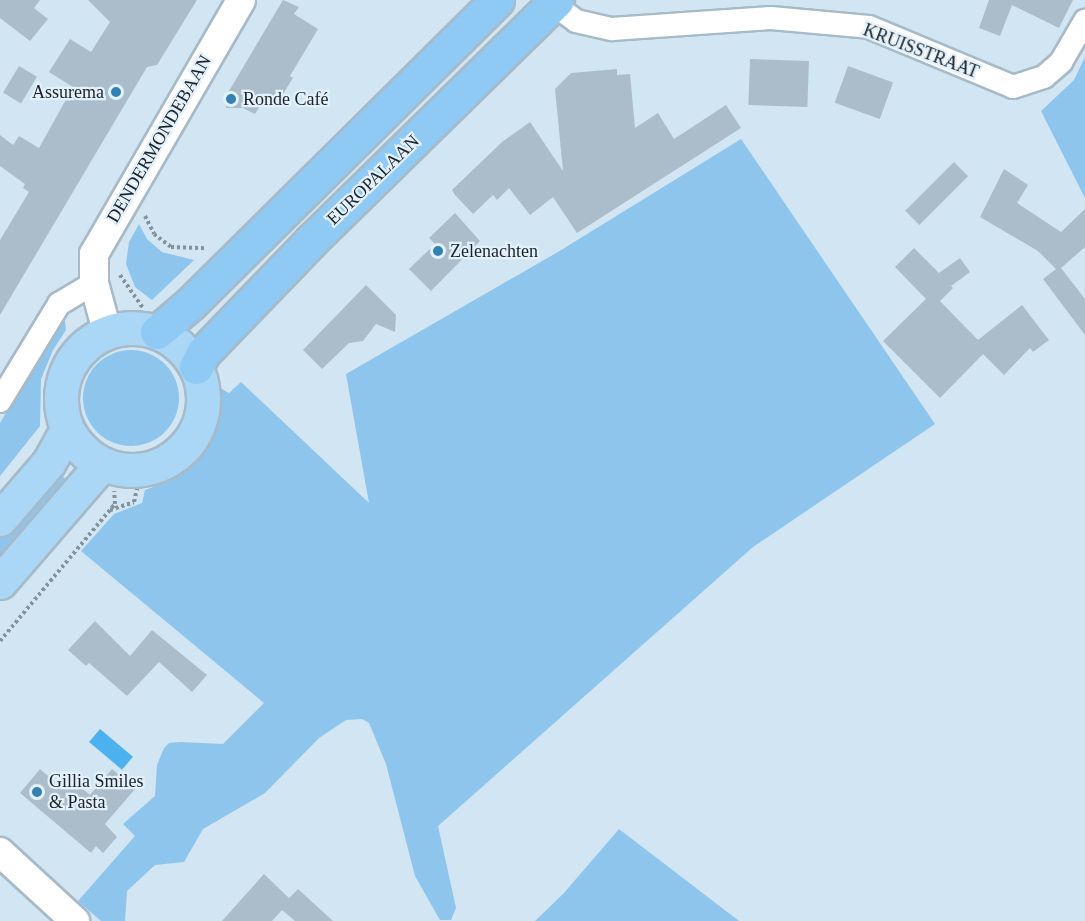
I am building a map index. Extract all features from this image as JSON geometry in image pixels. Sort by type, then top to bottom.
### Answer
[{"type":"highway","points":[[158,323],[496,0]]},
{"type":"highway","name":"EUROPALAAN","points":[[200,360],[311,241],[555,2]]},
{"type":"main road","points":[[0,519],[49,462],[63,437],[60,395],[66,370],[106,324],[133,327],[158,323],[178,344],[200,360],[203,394],[200,418],[187,445],[160,464],[103,474],[0,582]]},
{"type":"main road","points":[[63,437],[80,450],[103,474]]},
{"type":"street","name":"DENDERMONDEBAAN","points":[[106,324],[94,283],[94,254],[241,0]]},
{"type":"street","name":"KRUISSTRAAT","points":[[555,2],[576,21],[612,29],[771,18],[869,27],[1013,87],[1044,78],[1061,62],[1085,21]]},
{"type":"street","points":[[0,401],[59,304],[94,283]]},
{"type":"street","points":[[0,852],[75,921]]},
{"type":"path","points":[[144,207],[150,229],[168,245],[185,251],[213,247]]},
{"type":"path","points":[[117,267],[126,289],[158,323]]},
{"type":"path","points":[[119,314],[158,323],[188,334],[217,394],[211,431],[185,465],[165,477],[138,484],[103,474],[63,437],[45,399],[52,368],[76,333],[106,324],[119,314]]},
{"type":"path","points":[[0,641],[114,504],[103,474]]},
{"type":"path","points":[[107,512],[134,502],[138,484]]},
{"type":"shaded area","points":[[1085,57],[1085,198],[1041,111],[1074,80]]},
{"type":"shaded area","points":[[741,139],[935,424],[753,547],[438,826],[456,908],[451,920],[440,920],[415,876],[386,764],[369,723],[362,719],[346,720],[319,738],[265,793],[203,829],[184,862],[155,865],[127,891],[125,921],[101,921],[78,901],[135,836],[123,824],[155,796],[157,765],[164,748],[169,743],[181,742],[223,744],[264,703],[81,551],[114,514],[142,503],[145,490],[170,481],[193,466],[205,451],[221,417],[220,388],[229,393],[241,382],[369,503],[346,374],[558,252]]},
{"type":"shaded area","points":[[139,224],[147,239],[162,252],[194,260],[152,300],[135,287],[126,264],[129,242]]},
{"type":"shaded area","points":[[64,314],[66,330],[53,350],[41,379],[40,426],[0,476],[0,423]]},
{"type":"shaded area","points":[[122,350],[140,350],[158,358],[171,371],[179,389],[176,417],[158,438],[140,446],[122,446],[104,438],[91,425],[83,407],[83,389],[91,371],[104,358]]},
{"type":"shaded area","points":[[57,471],[69,482],[0,564],[0,538]]},
{"type":"shaded area","points":[[100,729],[133,757],[122,770],[89,742]]},
{"type":"shaded area","points":[[619,829],[739,921],[535,921],[564,893]]},
{"type":"building","points":[[0,0],[40,0],[34,8],[48,19],[30,41],[0,18]]},
{"type":"building","points":[[88,0],[197,0],[157,65],[147,67],[0,315],[0,240],[29,192],[23,188],[25,184],[0,166],[0,135],[13,145],[19,136],[39,148],[73,87],[49,72],[70,39],[91,52],[110,22]]},
{"type":"building","points":[[283,0],[299,7],[294,14],[318,29],[290,76],[293,78],[276,105],[264,98],[255,114],[243,108],[226,108],[226,96]]},
{"type":"building","points":[[989,0],[1073,0],[1059,28],[1012,5],[1000,36],[979,28]]},
{"type":"building","points":[[750,59],[809,61],[807,107],[748,105]]},
{"type":"building","points":[[19,66],[37,77],[21,103],[3,93]]},
{"type":"building","points":[[848,66],[893,82],[880,119],[835,103]]},
{"type":"building","points":[[617,69],[617,75],[630,74],[635,128],[658,113],[674,139],[726,105],[741,128],[577,233],[553,197],[530,215],[509,188],[497,200],[493,195],[473,214],[455,195],[452,190],[502,142],[530,122],[563,171],[555,89],[571,73]]},
{"type":"building","points":[[954,162],[968,176],[919,225],[905,211]]},
{"type":"building","points":[[1004,169],[1028,185],[1017,203],[1061,232],[1085,209],[1085,247],[1061,268],[1085,299],[1085,335],[1043,279],[1056,269],[1038,251],[980,217]]},
{"type":"building","points":[[455,213],[480,241],[431,291],[409,269],[435,244],[429,238]]},
{"type":"building","points":[[914,248],[939,273],[960,258],[970,272],[951,286],[953,288],[940,301],[978,340],[1022,305],[1049,340],[1033,352],[1030,348],[1004,375],[983,354],[940,398],[883,341],[926,299],[895,267]]},
{"type":"building","points":[[366,285],[396,315],[395,332],[376,324],[363,341],[349,343],[322,369],[303,350]]},
{"type":"building","points":[[95,621],[130,656],[152,630],[207,675],[192,692],[159,662],[127,696],[89,663],[86,666],[68,650]]},
{"type":"building","points":[[40,769],[62,788],[70,779],[90,795],[112,769],[135,789],[105,824],[117,837],[103,853],[96,846],[91,853],[20,793]]},
{"type":"building","points":[[264,874],[289,898],[298,889],[333,921],[295,921],[282,910],[272,921],[222,921]]},
{"type":"place","name":"Assurema","points":[[116,92]]},
{"type":"place","name":"Ronde Café","points":[[231,99]]},
{"type":"place","name":"Zelenachten","points":[[438,251]]},
{"type":"place","name":"Gillia Smiles & Pasta","points":[[37,792]]}]
